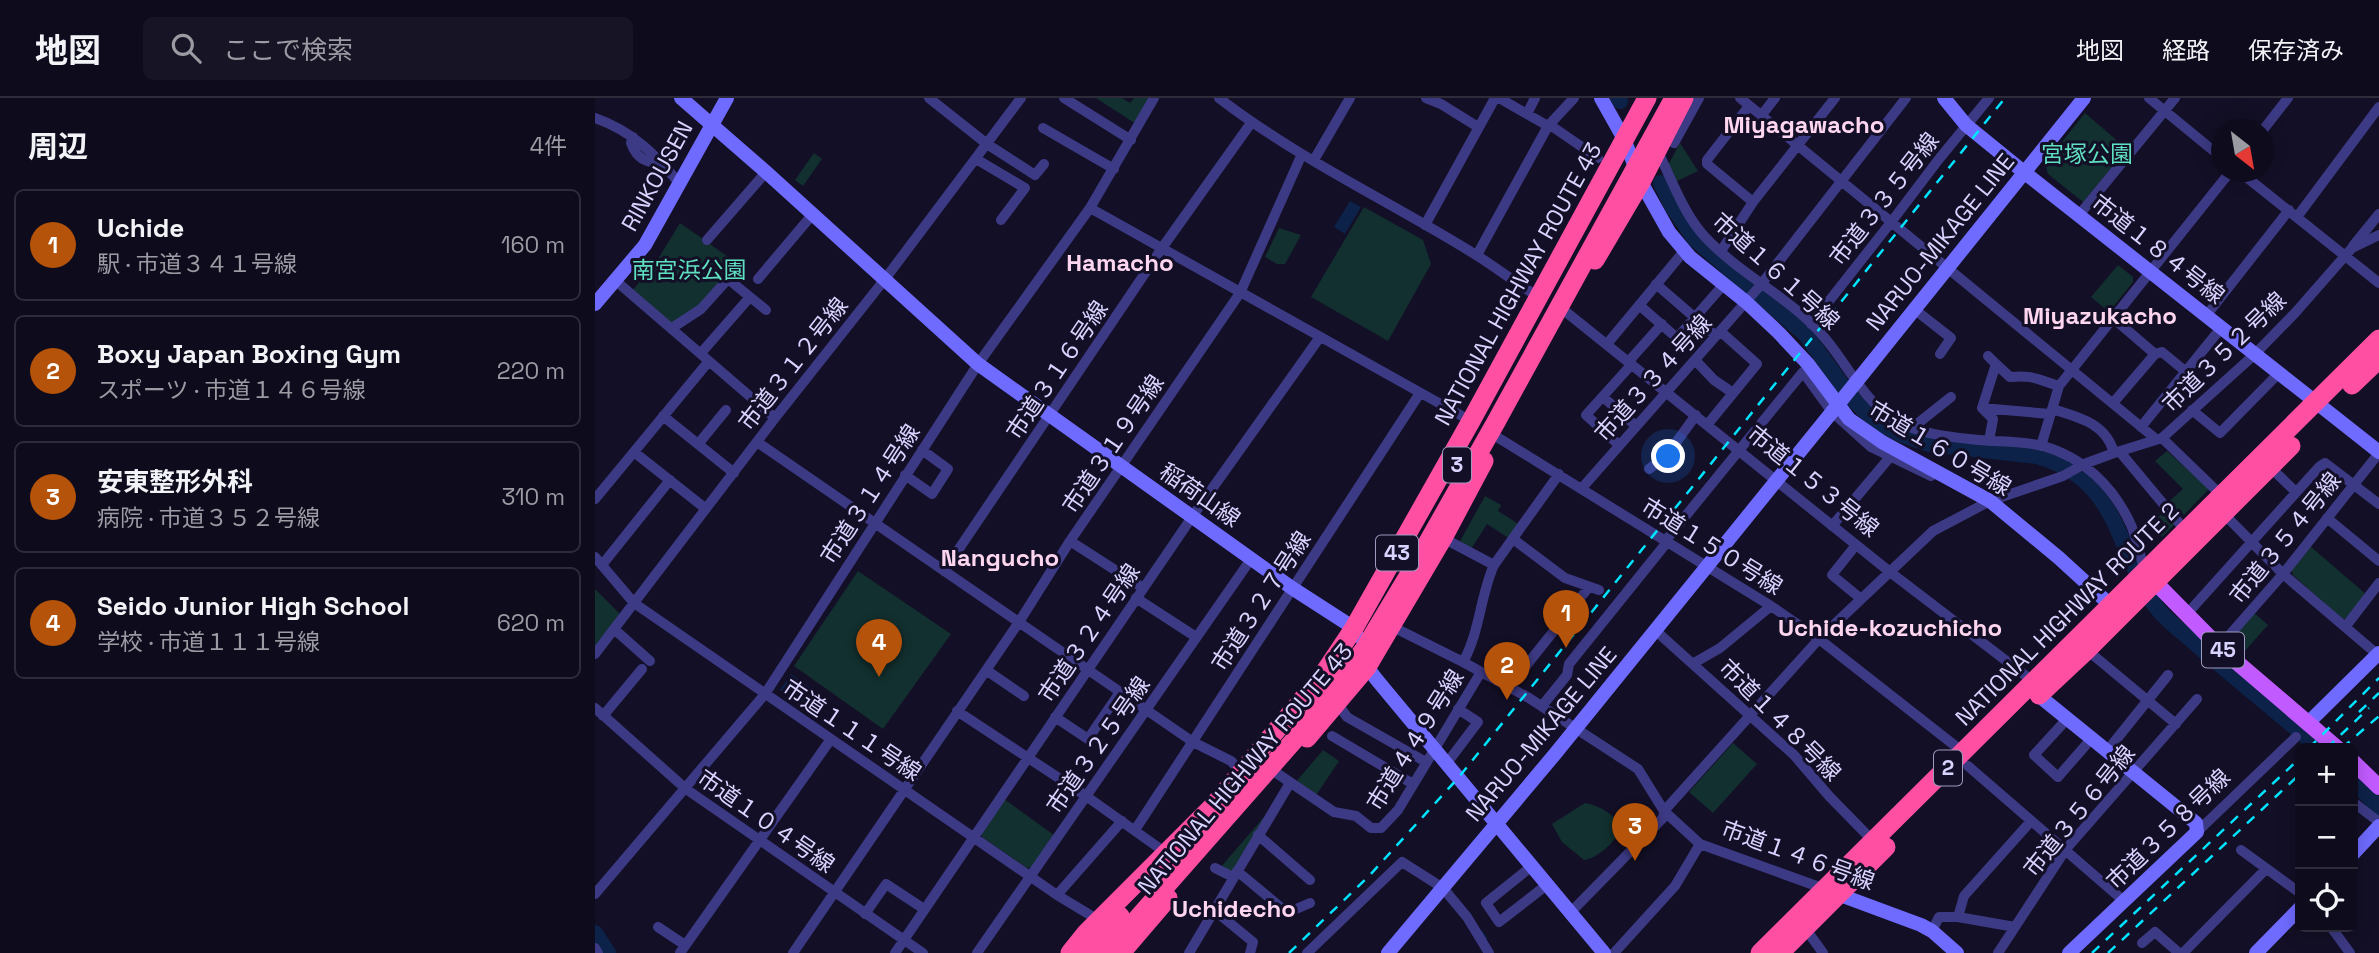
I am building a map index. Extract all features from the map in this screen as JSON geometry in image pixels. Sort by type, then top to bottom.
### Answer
[{"type":"highway","name":"3","points":[[1120,952],[1304,729],[1365,648],[1496,422],[1674,98]]},
{"type":"highway","name":"NATIONAL HIGHWAY ROUTE 43","points":[[1120,952],[1283,777],[1367,667],[1443,538],[1684,98]]},
{"type":"highway","name":"NATIONAL HIGHWAY ROUTE 43","points":[[1070,953],[1086,933],[1242,773],[1322,676],[1355,628],[1646,100]]},
{"type":"highway","name":"3","points":[[1089,953],[1124,910],[1294,722],[1355,640],[1411,548],[1646,100]]},
{"type":"highway","name":"NATIONAL HIGHWAY ROUTE 2","points":[[2144,582],[2185,530],[2270,467],[2379,339]]},
{"type":"highway","name":"NATIONAL HIGHWAY ROUTE 2","points":[[1760,953],[1831,891],[2321,407],[2379,359]]},
{"type":"highway","name":"NATIONAL HIGHWAY ROUTE 2","points":[[2036,689],[2087,650],[2116,610]]},
{"type":"highway","name":"NATIONAL HIGHWAY ROUTE 2","points":[[1780,953],[1804,928],[1873,841],[1966,759]]},
{"type":"main road","name":"45","points":[[2144,582],[2186,615],[2219,647],[2332,743]]},
{"type":"main road","points":[[2358,767],[2379,787]]},
{"type":"street","name":"稲荷山線","points":[[681,98],[978,364],[1292,588],[1355,628]]},
{"type":"street","name":"RINKOUSEN","points":[[595,304],[645,245],[727,98]]},
{"type":"street","points":[[929,98],[987,144],[1035,175],[1044,164]]},
{"type":"street","name":"市道３１２号線","points":[[595,654],[885,279],[1021,98]]},
{"type":"street","points":[[1064,98],[1131,140]]},
{"type":"street","name":"市道３１４号線","points":[[595,894],[765,694],[978,364],[1090,208],[1154,98]]},
{"type":"street","points":[[1219,98],[1302,154],[1477,255],[1539,297]]},
{"type":"street","points":[[1314,160],[1350,98]]},
{"type":"street","points":[[1426,98],[1478,127]]},
{"type":"street","points":[[1425,225],[1478,127],[1497,98],[1549,125],[1598,158]]},
{"type":"street","points":[[1527,114],[1535,98]]},
{"type":"street","points":[[1477,255],[1549,125],[1574,98]]},
{"type":"street","name":"市道１６０号線","points":[[1601,98],[1624,139],[1640,181],[1669,232],[1724,284],[1755,292],[1849,419],[1990,502],[2059,558],[2116,610]]},
{"type":"street","points":[[1660,144],[1674,143],[1699,98]]},
{"type":"street","points":[[1762,116],[1775,98]]},
{"type":"street","points":[[1721,251],[1753,202],[1835,98]]},
{"type":"street","name":"市道３３４号線","points":[[1582,488],[1755,292],[1906,98]]},
{"type":"street","name":"市道１８４号線","points":[[1944,98],[1966,125],[2379,453]]},
{"type":"street","name":"市道３３５号線","points":[[1811,324],[1989,98]]},
{"type":"street","name":"NARUO-MIKAGE LINE","points":[[1388,953],[1656,631],[2084,98]]},
{"type":"street","points":[[2148,98],[2211,149]]},
{"type":"street","points":[[2079,215],[2175,98]]},
{"type":"street","points":[[2272,119],[2288,98]]},
{"type":"street","points":[[1753,202],[1707,164],[1744,100],[1796,146],[1842,180],[2159,439],[2222,504],[2252,542],[2283,574],[2378,654],[2309,722]]},
{"type":"street","points":[[2206,316],[2379,107]]},
{"type":"street","points":[[595,118],[621,128],[633,137],[662,162],[680,184]]},
{"type":"street","name":"市道３１６号線","points":[[944,571],[1162,248],[1251,122]]},
{"type":"street","points":[[1043,128],[1114,169]]},
{"type":"street","name":"市道１６１号線","points":[[1660,144],[1692,219],[1705,237],[1721,251],[1755,292],[1811,324],[1825,337],[1882,410],[1912,428],[1940,436],[2041,446],[2071,457],[2111,492],[2131,525],[2144,582]]},
{"type":"street","name":"市道３１９号線","points":[[793,953],[1240,293],[1302,154]]},
{"type":"street","points":[[976,159],[1025,188],[1001,220]]},
{"type":"street","points":[[707,240],[766,172]]},
{"type":"street","points":[[2041,446],[2059,386],[2222,182]]},
{"type":"street","points":[[2253,182],[2348,252],[2379,283]]},
{"type":"street","points":[[1090,208],[1471,421]]},
{"type":"street","points":[[2348,252],[2379,214]]},
{"type":"street","points":[[758,279],[812,215]]},
{"type":"street","name":"市道３５２号線","points":[[1990,502],[2063,476],[2080,466],[2117,452],[2159,439],[2254,355],[2348,252],[2379,235]]},
{"type":"street","points":[[1607,344],[1685,250]]},
{"type":"street","points":[[672,328],[701,309],[728,279],[766,310]]},
{"type":"street","points":[[616,281],[775,418]]},
{"type":"street","points":[[1656,284],[1757,364],[1707,425]]},
{"type":"street","points":[[1639,304],[1678,338],[1724,284]]},
{"type":"street","points":[[701,353],[750,297]]},
{"type":"street","points":[[1914,309],[1951,338],[1940,354]]},
{"type":"street","name":"市道１５３号線","points":[[1566,312],[2036,689],[2067,719],[2196,823],[2197,832]]},
{"type":"street","points":[[2113,318],[2155,354]]},
{"type":"street","points":[[1619,444],[1586,415],[1662,324]]},
{"type":"street","points":[[2141,427],[2221,328]]},
{"type":"street","name":"市道３２４号線","points":[[895,953],[1087,669],[1320,337]]},
{"type":"street","points":[[2113,403],[2155,354],[2162,352],[2185,371]]},
{"type":"street","points":[[1988,356],[2010,377],[2032,375],[2041,381],[2059,386]]},
{"type":"street","points":[[1695,360],[1714,380],[1733,393]]},
{"type":"street","points":[[595,499],[709,361]]},
{"type":"street","points":[[1982,408],[1996,364]]},
{"type":"street","points":[[1542,706],[1567,675],[1569,664],[1803,372],[1832,412],[1871,447],[1938,479],[1958,483]]},
{"type":"street","points":[[2192,410],[2220,433],[2278,374]]},
{"type":"street","name":"市道３２７号線","points":[[1135,830],[1420,393]]},
{"type":"street","points":[[1602,397],[1636,426]]},
{"type":"street","points":[[1912,428],[1951,397]]},
{"type":"street","points":[[1982,408],[2051,412],[2092,423],[2102,430],[2117,452],[2185,530]]},
{"type":"street","points":[[1982,408],[1993,419],[1989,441]]},
{"type":"street","points":[[699,443],[726,410]]},
{"type":"street","points":[[1650,468],[1667,455],[1696,415]]},
{"type":"street","points":[[663,416],[734,472]]},
{"type":"street","name":"市道１５０号線","points":[[1497,437],[1667,540],[1819,639],[1966,759],[2031,821],[2125,902]]},
{"type":"street","points":[[757,442],[1193,742],[1231,761],[1242,773]]},
{"type":"street","points":[[905,475],[932,494],[948,469],[922,450]]},
{"type":"street","points":[[634,452],[706,509]]},
{"type":"street","name":"市道３５４号線","points":[[2219,647],[2283,574],[2379,453]]},
{"type":"street","points":[[1832,526],[1890,457]]},
{"type":"street","points":[[2186,615],[2325,463],[2379,504]]},
{"type":"street","points":[[2270,467],[2296,492]]},
{"type":"street","points":[[1463,662],[1472,645],[1487,581],[1494,565],[1559,474]]},
{"type":"street","points":[[598,561],[670,480]]},
{"type":"street","points":[[1571,912],[1663,818],[1664,811],[1819,639],[1860,598],[1933,531],[1990,502]]},
{"type":"street","points":[[2327,518],[2379,561]]},
{"type":"street","points":[[1443,538],[1494,565]]},
{"type":"street","points":[[1509,687],[1594,589],[1565,579],[1513,539]]},
{"type":"street","points":[[1070,541],[1143,589]]},
{"type":"street","points":[[1856,545],[1832,575],[1860,598]]},
{"type":"street","name":"市道３２５号線","points":[[977,953],[1251,559]]},
{"type":"street","name":"市道１１１号線","points":[[598,561],[634,603],[1057,895],[1100,921]]},
{"type":"street","points":[[2346,626],[2379,583]]},
{"type":"street","points":[[1136,598],[1196,637]]},
{"type":"street","points":[[1694,663],[1720,649],[1772,606]]},
{"type":"street","name":"市道１４６号線","points":[[1391,626],[1542,706],[1638,769],[1664,811],[1700,844],[1933,931],[1957,953]]},
{"type":"street","points":[[1355,628],[1367,667],[1604,953]]},
{"type":"street","points":[[614,629],[650,661]]},
{"type":"street","name":"市道１４８号線","points":[[1656,631],[1794,755],[1873,841]]},
{"type":"street","points":[[2087,650],[2176,724]]},
{"type":"street","points":[[599,712],[642,670]]},
{"type":"street","points":[[986,670],[1024,696]]},
{"type":"street","name":"市道４４９号線","points":[[1283,777],[1334,812],[1356,816],[1371,828],[1381,828],[1398,810],[1481,672]]},
{"type":"street","points":[[2107,751],[2168,676]]},
{"type":"street","points":[[1055,717],[1088,739],[1120,692]]},
{"type":"street","name":"市道３５６号線","points":[[1998,953],[2066,849],[2197,699]]},
{"type":"street","points":[[1337,703],[1347,717],[1426,762]]},
{"type":"street","points":[[1447,763],[1478,722],[1458,709]]},
{"type":"street","points":[[957,711],[1086,796],[1166,853]]},
{"type":"street","name":"市道１０４号線","points":[[599,712],[687,789],[923,953]]},
{"type":"street","points":[[2067,719],[2034,755],[2058,777],[2092,738]]},
{"type":"street","points":[[1332,736],[1413,785]]},
{"type":"street","name":"市道３５８号線","points":[[2070,953],[2296,737]]},
{"type":"street","points":[[658,928],[683,949],[831,739]]},
{"type":"street","points":[[1189,953],[1258,835],[1283,777]]},
{"type":"street","points":[[2358,806],[2379,824],[2358,848]]},
{"type":"street","points":[[1057,895],[1122,821]]},
{"type":"street","points":[[1958,917],[1964,896],[2031,821]]},
{"type":"street","points":[[1258,835],[1310,880]]},
{"type":"street","points":[[1614,953],[1675,886],[1700,844]]},
{"type":"street","points":[[2241,850],[2295,889]]},
{"type":"street","points":[[1307,953],[1402,862],[1443,888],[1467,917],[1489,953]]},
{"type":"street","points":[[1532,866],[1486,903],[1499,922],[1548,884]]},
{"type":"street","points":[[1215,868],[1235,874],[1289,912],[1310,903]]},
{"type":"street","points":[[2142,943],[2155,932],[2181,953],[2266,869]]},
{"type":"street","points":[[865,914],[886,884],[924,909]]},
{"type":"street","points":[[1214,910],[1253,942],[1250,953]]},
{"type":"street","points":[[2260,952],[2295,914]]},
{"type":"street","points":[[1933,931],[1939,917],[1958,917],[2015,927]]},
{"type":"street","points":[[1804,928],[1823,953]]},
{"type":"street","points":[[2335,932],[2350,953]]},
{"type":"street","points":[[595,948],[598,953]]},
{"type":"green space","points":[[1096,98],[1122,98],[1130,103],[1134,98],[1149,98],[1136,124]]},
{"type":"green space","name":"宮塚公園","points":[[2085,113],[2127,149],[2083,202],[2048,174],[2045,163]]},
{"type":"green space","points":[[1680,143],[1698,171],[1675,182],[1668,165]]},
{"type":"green space","points":[[814,153],[822,159],[803,186],[795,180]]},
{"type":"green space","points":[[1364,207],[1423,240],[1431,264],[1388,341],[1311,297]]},
{"type":"green space","name":"南宮浜公園","points":[[680,223],[737,263],[700,308],[672,326],[631,292],[655,264]]},
{"type":"green space","points":[[1279,228],[1301,235],[1285,264],[1277,264],[1265,257]]},
{"type":"green space","points":[[2118,265],[2133,277],[2133,282],[2109,312],[2091,297]]},
{"type":"green space","points":[[2167,451],[2209,489],[2184,515],[2180,511],[2176,514],[2166,504],[2183,489],[2155,461]]},
{"type":"green space","points":[[1485,496],[1501,505],[1498,511],[1520,525],[1510,539],[1487,524],[1471,549],[1459,543]]},
{"type":"green space","points":[[2165,511],[2176,523],[2162,537],[2150,524]]},
{"type":"green space","points":[[2310,546],[2367,595],[2348,618],[2342,619],[2293,575],[2291,569]]},
{"type":"green space","points":[[858,571],[951,634],[883,729],[794,666]]},
{"type":"green space","points":[[595,589],[620,614],[595,647]]},
{"type":"green space","points":[[2253,612],[2268,625],[2243,653],[2228,640]]},
{"type":"green space","points":[[1733,743],[1757,764],[1713,813],[1689,792]]},
{"type":"green space","points":[[1323,750],[1339,761],[1315,797],[1295,783]]},
{"type":"green space","points":[[1004,799],[1054,835],[1032,867],[1027,868],[982,837],[981,831]]},
{"type":"green space","points":[[1585,803],[1606,811],[1622,827],[1606,848],[1584,860],[1562,842],[1552,824]]},
{"type":"green space","points":[[1263,818],[1233,873],[1220,868]]},
{"type":"water","points":[[1350,201],[1361,207],[1345,234],[1334,227]]},
{"type":"water","points":[[791,674],[818,693],[807,708],[780,690]]},
{"type":"waterway","points":[[1661,183],[1672,206],[1695,239],[1806,335],[1850,396],[1876,422],[1929,444],[2037,456],[2063,466],[2083,480],[2110,514],[2139,578],[2161,613],[2313,743]]},
{"type":"waterway","points":[[2358,785],[2379,808]]},
{"type":"waterway","points":[[1481,931],[1486,938]]},
{"type":"waterway","points":[[595,933],[608,953]]},
{"type":"railway","points":[[1289,953],[1369,876],[1459,777],[2005,98]]},
{"type":"railway","points":[[2314,743],[2379,678]]},
{"type":"railway","points":[[2359,712],[2379,693]]},
{"type":"railway","points":[[2332,743],[2369,708]]},
{"type":"railway","points":[[2348,743],[2379,716]]},
{"type":"railway","points":[[2092,953],[2295,763]]},
{"type":"railway","points":[[2108,953],[2295,779]]},
{"type":"place","name":"Uchide","points":[[1566,648]]},
{"type":"place","name":"Seido Junior High School","points":[[879,677]]},
{"type":"place","name":"Boxy Japan Boxing Gym","points":[[1507,700]]},
{"type":"place","name":"安東整形外科","points":[[1635,861]]},
{"type":"district","name":"Miyagawacho","points":[[1804,125]]},
{"type":"district","name":"Hamacho","points":[[1120,263]]},
{"type":"district","name":"Miyazukacho","points":[[2100,316]]},
{"type":"district","name":"Nangucho","points":[[1000,558]]},
{"type":"district","name":"Uchide-kozuchicho","points":[[1890,628]]},
{"type":"district","name":"Uchidecho","points":[[1234,909]]}]
